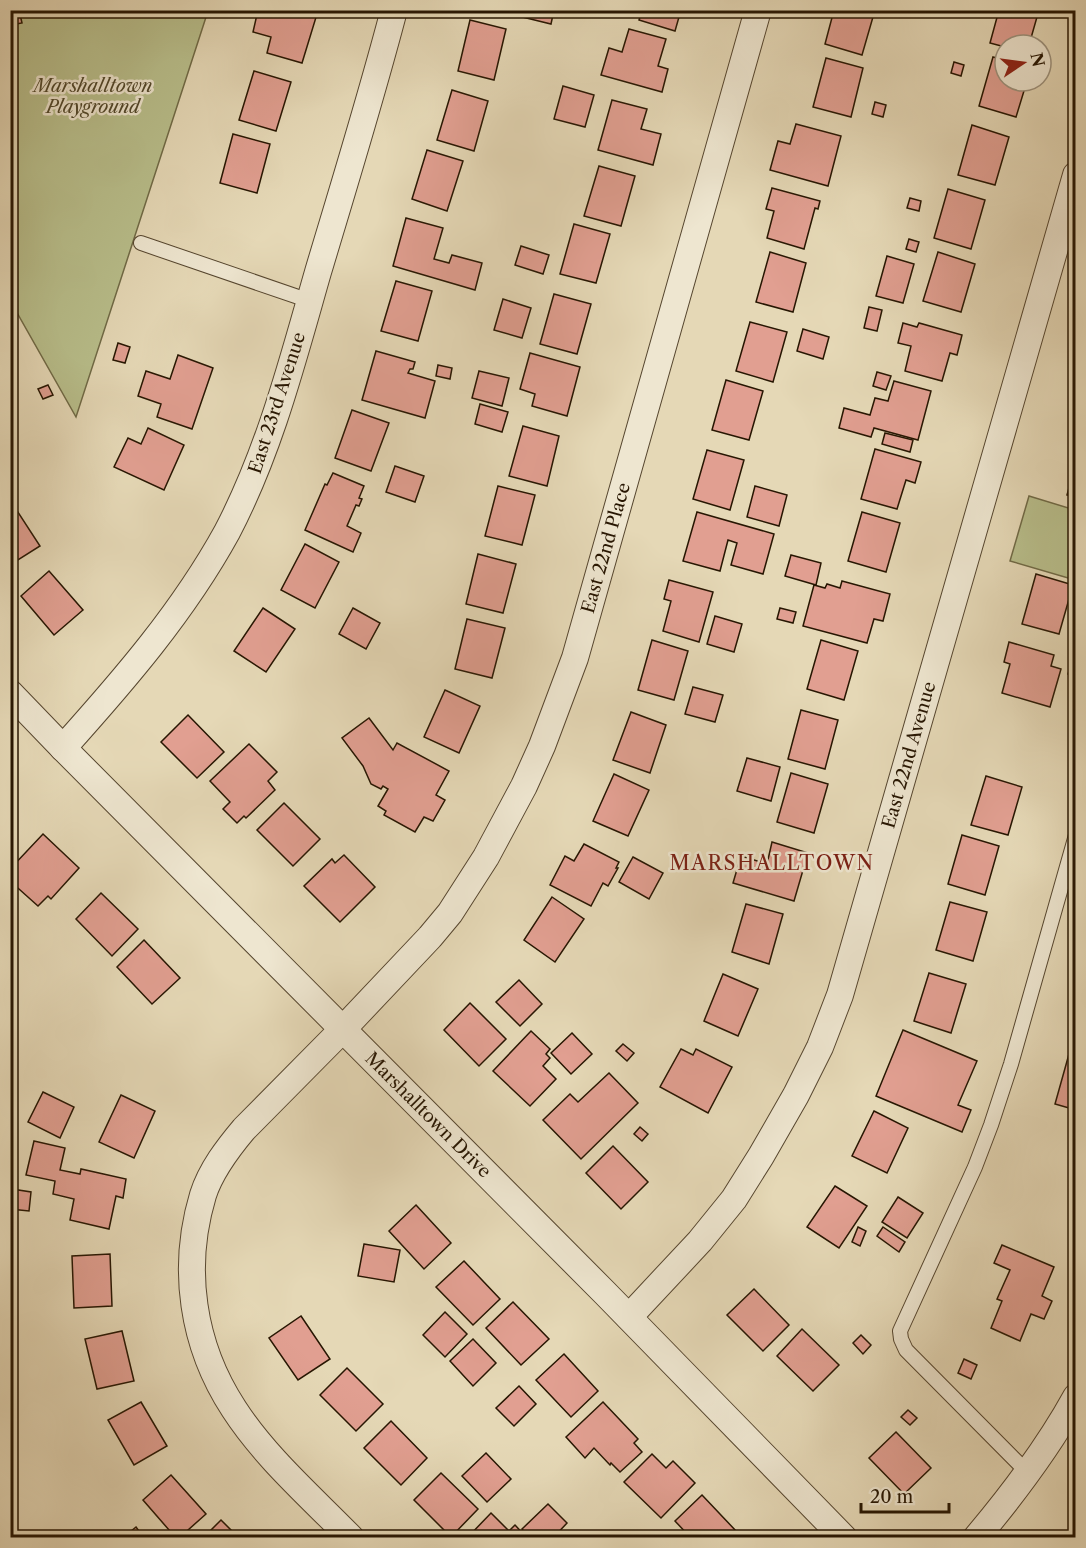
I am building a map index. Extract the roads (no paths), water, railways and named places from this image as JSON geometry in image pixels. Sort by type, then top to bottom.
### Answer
[{"type":"street","name":"East 23rd Avenue","points":[[63,748],[134,667],[177,611],[227,532],[247,491],[286,382],[394,10]]},
{"type":"street","name":"East 22nd Place","points":[[351,1538],[259,1443],[234,1410],[215,1378],[202,1344],[192,1292],[195,1233],[204,1194],[216,1167],[244,1129],[343,1029],[450,913],[486,857],[524,786],[542,746],[575,658],[758,10]]},
{"type":"street","name":"East 22nd Avenue","points":[[629,1317],[700,1241],[739,1191],[762,1156],[820,1047],[840,994],[1076,175]]},
{"type":"street","name":"Marshalltown Drive","points":[[10,693],[629,1317],[844,1538]]},
{"type":"street","points":[[976,1538],[1028,1473],[1076,1397]]},
{"type":"lane","points":[[141,243],[310,301]]},
{"type":"lane","points":[[1028,1473],[906,1350],[900,1331],[975,1167],[991,1125],[1011,1064],[1076,835]]},
{"type":"district","name":"MARSHALLTOWN","points":[[772,863]]},
{"type":"park label","name":"Marshalltown Playground","points":[[93,96]]}]
